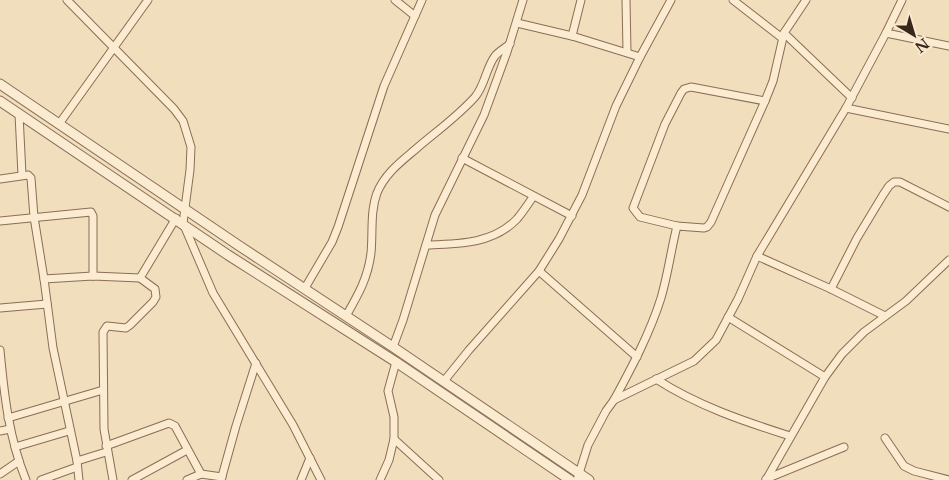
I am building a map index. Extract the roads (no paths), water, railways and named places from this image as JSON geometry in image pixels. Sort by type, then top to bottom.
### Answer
[{"type":"street","points":[[68,0],[174,109],[183,121],[190,147],[186,209],[140,278]]},
{"type":"street","points":[[59,124],[148,0]]},
{"type":"street","points":[[395,0],[415,16]]},
{"type":"street","points":[[305,288],[332,242],[384,86],[422,0]]},
{"type":"street","points":[[394,347],[435,215],[484,115],[524,0]]},
{"type":"street","points":[[572,36],[581,0]]},
{"type":"street","points":[[626,0],[628,52]]},
{"type":"street","points":[[444,381],[539,271],[572,216],[616,106],[670,0]]},
{"type":"street","points":[[733,0],[783,36],[852,98]]},
{"type":"street","points":[[765,101],[691,87],[684,89],[669,117],[633,208],[640,217],[677,226],[704,228],[712,222],[765,101],[773,81],[783,36],[806,0]]},
{"type":"street","points":[[614,400],[694,361],[716,340],[757,256],[852,98],[902,0]]},
{"type":"street","points":[[517,23],[572,36],[640,57]]},
{"type":"street","points":[[886,33],[949,46]]},
{"type":"street","points":[[335,323],[344,315],[363,287],[371,252],[373,208],[377,192],[384,179],[396,166],[476,95],[494,58],[510,44]]},
{"type":"street","points":[[0,84],[394,347],[578,476],[589,480]]},
{"type":"street","points":[[0,100],[228,255],[396,362],[570,480]]},
{"type":"street","points":[[846,108],[949,129]]},
{"type":"street","points":[[29,120],[36,109]]},
{"type":"street","points":[[19,114],[22,175]]},
{"type":"street","points":[[462,158],[572,216]]},
{"type":"street","points":[[0,179],[22,175],[28,175],[31,178],[34,217],[46,304],[79,480]]},
{"type":"street","points":[[831,289],[857,238],[883,195],[894,182],[900,182],[949,207]]},
{"type":"street","points":[[426,245],[464,244],[492,236],[513,223],[533,196]]},
{"type":"street","points":[[0,221],[87,211],[92,213],[94,216],[93,276]]},
{"type":"street","points":[[179,221],[213,293],[256,363],[310,458],[320,480]]},
{"type":"street","points":[[578,476],[588,444],[637,357],[662,296],[677,226]]},
{"type":"street","points":[[757,256],[831,289],[884,316]]},
{"type":"street","points":[[766,480],[826,377],[853,342],[884,316],[906,301],[949,260]]},
{"type":"street","points":[[539,271],[637,357]]},
{"type":"street","points":[[44,279],[93,276],[140,278],[155,289],[156,297],[130,326],[126,328],[110,326],[105,328],[102,363],[103,421],[106,449],[113,480]]},
{"type":"street","points":[[0,308],[46,304]]},
{"type":"street","points":[[728,317],[826,377]]},
{"type":"street","points":[[0,350],[3,405],[26,480]]},
{"type":"street","points":[[380,480],[389,460],[394,439],[394,416],[388,390],[396,362]]},
{"type":"street","points":[[187,480],[202,474],[221,479],[256,363]]},
{"type":"street","points":[[656,379],[687,398],[712,409],[739,420],[790,436]]},
{"type":"street","points":[[8,418],[103,390]]},
{"type":"street","points":[[41,480],[106,449],[169,423],[175,426],[202,474]]},
{"type":"street","points":[[0,431],[10,429]]},
{"type":"street","points":[[15,447],[69,431]]},
{"type":"street","points":[[885,438],[904,466],[930,478],[938,476],[949,480]]},
{"type":"street","points":[[394,439],[439,480]]},
{"type":"street","points":[[766,480],[844,447]]},
{"type":"street","points":[[132,480],[187,450]]},
{"type":"street","points":[[301,480],[310,458]]},
{"type":"street","points":[[0,474],[19,461]]}]
